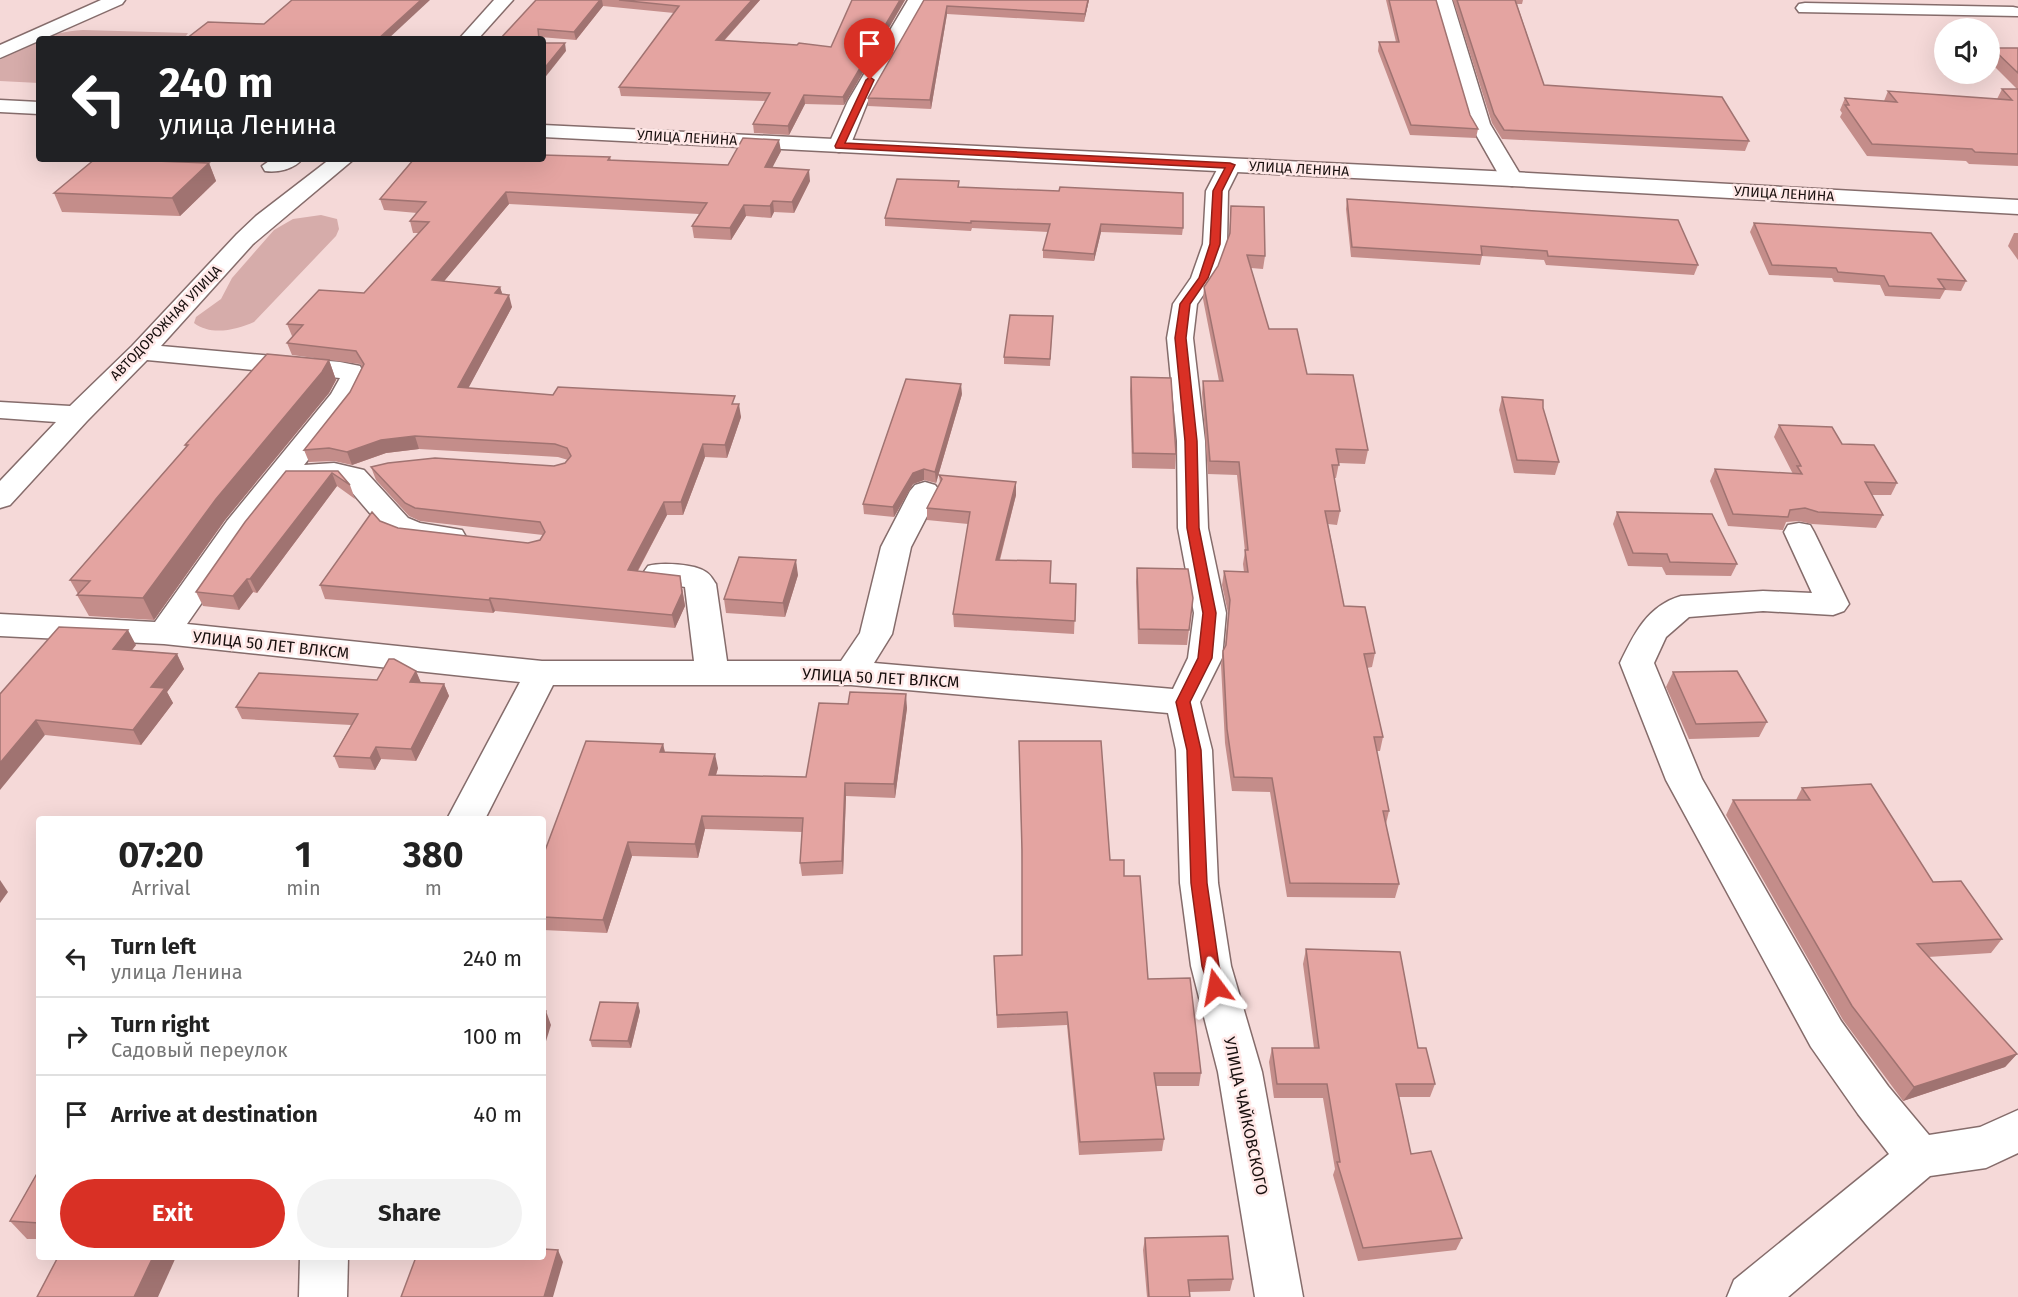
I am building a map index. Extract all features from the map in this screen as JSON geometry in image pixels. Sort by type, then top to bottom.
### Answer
[{"type":"street","points":[[0,52],[116,0]]},
{"type":"street","points":[[471,36],[504,0]]},
{"type":"street","points":[[839,146],[858,101],[917,0]]},
{"type":"street","points":[[1443,0],[1480,124],[1512,178]]},
{"type":"street","points":[[1805,8],[2010,9]]},
{"type":"street","points":[[0,106],[36,108]]},
{"type":"street","name":"УЛИЦА ЛЕНИНА","points":[[546,131],[1512,178],[2018,207]]},
{"type":"street","name":"АВТОДОРОЖНАЯ УЛИЦА","points":[[0,499],[78,415],[141,352],[245,238],[339,162]]},
{"type":"street","points":[[1183,702],[1205,658],[1210,613],[1193,528],[1191,441],[1180,338],[1185,304],[1203,278],[1215,244],[1217,191],[1230,165]]},
{"type":"street","points":[[141,352],[351,372],[352,378],[344,397],[238,528],[164,633]]},
{"type":"street","points":[[0,410],[78,415]]},
{"type":"street","points":[[282,474],[365,472],[397,525],[414,532],[475,539]]},
{"type":"street","points":[[851,673],[876,634],[896,547],[925,491]]},
{"type":"street","points":[[1799,532],[1833,604],[1763,601],[1681,607],[1652,631],[1637,663],[1684,780],[1826,1035],[1919,1158]]},
{"type":"street","points":[[659,573],[694,578],[700,584],[712,673]]},
{"type":"street","name":"УЛИЦА 50 ЛЕТ ВЛКСМ","points":[[0,626],[164,633],[542,673],[851,673],[1183,702]]},
{"type":"street","points":[[468,816],[542,673]]},
{"type":"street","name":"УЛИЦА ЧАЙКОВСКОГО","points":[[1183,702],[1194,750],[1199,883],[1211,966],[1240,1072],[1279,1297]]},
{"type":"street","points":[[1751,1297],[1919,1158],[1986,1147],[2018,1130]]},
{"type":"street","points":[[323,1297],[324,1260]]},
{"type":"shaded area","points":[[83,30],[188,33],[186,36],[50,36]]},
{"type":"shaded area","points":[[36,40],[36,83],[0,81],[0,60]]},
{"type":"shaded area","points":[[321,215],[337,219],[339,229],[336,236],[254,322],[216,331],[194,323],[196,317],[221,299],[232,278],[274,230],[293,219]]},
{"type":"building","points":[[292,0],[421,0],[381,36],[190,36],[208,22],[264,24]]},
{"type":"building","points":[[536,0],[600,0],[574,32],[538,29],[539,36],[503,36]]},
{"type":"building","points":[[619,0],[752,0],[716,40],[797,45],[799,43],[831,47],[852,0],[900,0],[843,97],[804,95],[788,126],[753,124],[770,93],[619,87],[679,6]]},
{"type":"building","points":[[924,0],[1088,0],[1085,14],[947,6],[930,100],[868,98]]},
{"type":"building","points":[[1389,0],[1436,0],[1470,115],[1478,129],[1411,125],[1379,42],[1399,42]]},
{"type":"building","points":[[1457,0],[1515,0],[1544,85],[1722,97],[1749,141],[1504,130],[1494,114]]},
{"type":"building","points":[[546,43],[565,43],[546,66]]},
{"type":"building","points":[[2000,48],[2018,48],[2018,73],[2000,56]]},
{"type":"building","points":[[2002,89],[2018,89],[2018,154],[1975,152],[1972,149],[1872,144],[1845,105],[1849,105],[1845,98],[1897,102],[1888,91],[2012,100]]},
{"type":"building","points":[[743,138],[779,140],[765,167],[809,170],[792,202],[773,201],[770,206],[744,205],[730,228],[692,226],[707,203],[506,192],[432,280],[500,287],[495,293],[509,295],[458,387],[553,395],[558,387],[735,396],[732,404],[739,404],[725,445],[703,444],[681,502],[664,502],[628,570],[680,576],[682,593],[672,615],[320,585],[372,512],[380,521],[398,528],[528,543],[540,540],[545,532],[540,522],[415,508],[405,503],[371,467],[435,458],[554,466],[565,463],[571,456],[567,448],[555,444],[415,436],[381,440],[347,452],[329,448],[304,450],[350,392],[364,364],[356,351],[287,343],[303,325],[287,324],[319,290],[364,293],[429,222],[410,221],[426,202],[380,199],[411,162],[546,162],[546,155],[728,165]]},
{"type":"building","points":[[91,162],[209,163],[172,198],[54,193]]},
{"type":"building","points":[[897,179],[959,181],[958,187],[1059,191],[1060,187],[1183,193],[1183,228],[1101,224],[1094,254],[1043,250],[1050,224],[971,221],[971,223],[885,218]]},
{"type":"building","points":[[1347,199],[1678,220],[1698,265],[1548,256],[1547,251],[1481,246],[1482,255],[1352,247]]},
{"type":"building","points":[[1231,206],[1264,207],[1265,256],[1247,255],[1269,329],[1297,329],[1307,374],[1353,375],[1368,450],[1336,449],[1339,465],[1332,465],[1340,511],[1325,511],[1344,606],[1365,607],[1375,653],[1364,654],[1383,737],[1374,737],[1389,811],[1383,811],[1399,884],[1290,883],[1272,778],[1234,777],[1227,729],[1223,651],[1226,645],[1230,600],[1224,571],[1248,572],[1245,550],[1248,550],[1239,462],[1210,461],[1203,381],[1223,381],[1204,287],[1218,266],[1230,233]]},
{"type":"building","points":[[1754,223],[1931,233],[1966,281],[1938,279],[1945,289],[1889,286],[1884,276],[1838,272],[1836,268],[1772,265]]},
{"type":"building","points":[[1010,315],[1053,316],[1050,359],[1004,357]]},
{"type":"building","points":[[267,354],[329,360],[322,372],[216,499],[143,598],[77,595],[90,581],[70,580],[188,445],[185,445]]},
{"type":"building","points":[[1131,377],[1171,378],[1176,454],[1133,453]]},
{"type":"building","points":[[906,379],[961,384],[935,472],[924,469],[913,473],[893,507],[863,504]]},
{"type":"building","points":[[1502,397],[1543,400],[1543,408],[1559,462],[1517,460]]},
{"type":"building","points":[[1779,425],[1832,427],[1842,444],[1874,445],[1897,483],[1865,482],[1883,515],[1818,512],[1805,508],[1790,510],[1788,517],[1733,514],[1715,469],[1802,474],[1797,466],[1801,466]]},
{"type":"building","points":[[286,471],[338,471],[350,485],[332,473],[250,579],[247,579],[233,596],[196,592],[245,522]]},
{"type":"building","points":[[939,475],[1016,482],[996,560],[1051,561],[1050,583],[1076,584],[1075,621],[953,614],[970,512],[927,508],[942,479]]},
{"type":"building","points":[[1617,512],[1712,514],[1737,564],[1670,562],[1667,554],[1633,553]]},
{"type":"building","points":[[739,557],[796,560],[783,603],[724,599]]},
{"type":"building","points":[[1137,568],[1188,569],[1193,598],[1189,630],[1139,629]]},
{"type":"building","points":[[59,627],[128,630],[113,649],[177,654],[151,687],[165,688],[133,730],[36,720],[0,763],[0,694]]},
{"type":"building","points":[[389,659],[394,659],[416,671],[410,682],[444,684],[411,749],[376,747],[370,758],[334,756],[358,714],[236,707],[259,673],[377,680]]},
{"type":"building","points":[[1737,671],[1767,722],[1696,724],[1673,672]]},
{"type":"building","points":[[850,692],[906,694],[894,784],[845,783],[842,861],[800,863],[803,818],[702,816],[695,844],[628,842],[603,920],[546,917],[546,848],[586,741],[663,744],[660,752],[715,754],[709,775],[806,777],[819,703],[848,704]]},
{"type":"building","points":[[1019,741],[1101,741],[1110,860],[1124,860],[1124,876],[1140,876],[1148,979],[1190,978],[1201,1073],[1154,1073],[1164,1139],[1080,1142],[1067,1012],[997,1015],[994,956],[1022,955]]},
{"type":"building","points":[[1871,784],[1933,882],[1961,881],[2002,939],[1917,944],[2017,1054],[1914,1087],[1852,1006],[1733,800],[1810,800],[1802,788]]},
{"type":"building","points":[[1306,949],[1400,952],[1418,1048],[1426,1048],[1435,1084],[1396,1084],[1411,1154],[1431,1151],[1462,1238],[1363,1248],[1337,1162],[1340,1162],[1327,1084],[1277,1084],[1272,1048],[1319,1048]]},
{"type":"building","points":[[600,1002],[638,1003],[628,1041],[590,1040]]},
{"type":"building","points":[[36,1175],[36,1223],[10,1221]]},
{"type":"building","points":[[1228,1236],[1233,1279],[1188,1280],[1190,1297],[1149,1297],[1145,1238]]},
{"type":"building","points":[[546,1249],[558,1250],[544,1297],[401,1297],[415,1260],[546,1260]]},
{"type":"building","points":[[56,1260],[152,1260],[134,1297],[37,1297]]},
{"type":"route","points":[[870,80],[847,124],[839,146],[1230,165],[1217,191],[1215,244],[1203,278],[1185,304],[1180,338],[1191,441],[1193,528],[1210,613],[1205,658],[1183,702],[1194,750],[1199,883],[1216,987]]}]
